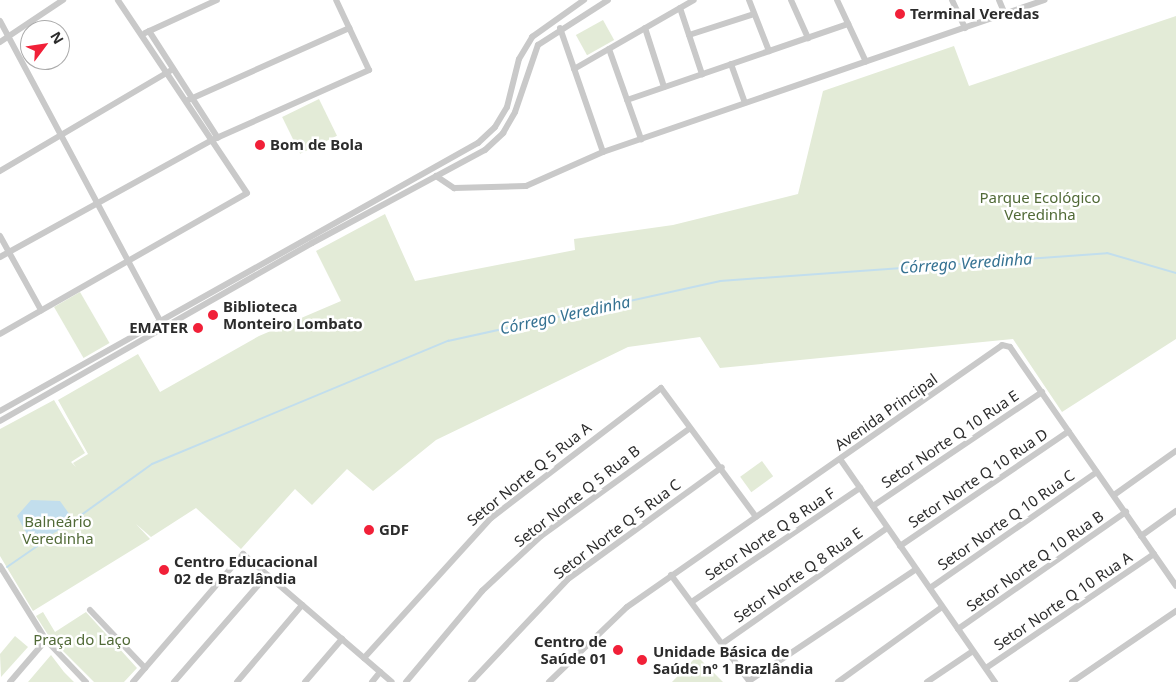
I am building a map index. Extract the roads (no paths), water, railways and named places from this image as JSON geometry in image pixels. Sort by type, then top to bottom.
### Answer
[{"type":"street","points":[[0,42],[63,0]]},
{"type":"street","points":[[0,334],[247,193],[190,100],[145,33],[118,0]]},
{"type":"street","points":[[145,33],[217,0]]},
{"type":"street","points":[[0,257],[215,139],[369,70],[336,0]]},
{"type":"street","points":[[0,411],[159,319],[478,143],[495,127],[507,107],[526,48],[555,18],[584,0]]},
{"type":"street","points":[[0,421],[106,362],[312,242],[485,150],[503,133],[515,112],[533,53],[560,28],[608,0]]},
{"type":"street","points":[[574,68],[694,0]]},
{"type":"street","points":[[748,0],[769,51]]},
{"type":"street","points":[[791,0],[808,38]]},
{"type":"street","points":[[837,0],[866,62]]},
{"type":"street","points":[[952,0],[965,28]]},
{"type":"street","points":[[999,0],[1005,14]]},
{"type":"street","points":[[436,176],[454,188],[526,186],[603,152],[1045,0]]},
{"type":"street","points":[[680,8],[702,74]]},
{"type":"street","points":[[566,11],[564,19],[570,22]]},
{"type":"street","points":[[690,35],[754,14]]},
{"type":"street","points":[[555,18],[603,152]]},
{"type":"street","points":[[0,21],[159,319]]},
{"type":"street","points":[[627,100],[848,24]]},
{"type":"street","points":[[190,100],[349,28]]},
{"type":"street","points":[[645,28],[664,87]]},
{"type":"street","points":[[526,48],[533,53]]},
{"type":"street","points":[[609,49],[641,139]]},
{"type":"street","points":[[731,64],[745,103]]},
{"type":"street","points":[[0,171],[171,72]]},
{"type":"street","points":[[0,236],[41,310]]},
{"type":"street","points":[[308,236],[312,242]]},
{"type":"street","name":"Avenida Principal","points":[[549,682],[621,612],[670,575],[1002,346],[1010,347],[1176,586]]},
{"type":"street","points":[[101,354],[100,360],[106,362]]},
{"type":"street","points":[[89,361],[94,368]]},
{"type":"street","name":"Setor Norte Q 5 Rua A","points":[[364,658],[491,518],[661,388],[690,428]]},
{"type":"street","name":"Setor Norte Q 10 Rua E","points":[[873,506],[1042,392]]},
{"type":"street","points":[[9,406],[13,414]]},
{"type":"street","points":[[690,428],[722,467],[756,517]]},
{"type":"street","name":"Setor Norte Q 5 Rua B","points":[[406,682],[482,591],[541,536],[690,428]]},
{"type":"street","name":"Setor Norte Q 10 Rua D","points":[[900,546],[1069,431]]},
{"type":"street","points":[[1114,495],[1176,451]]},
{"type":"street","points":[[840,459],[995,682]]},
{"type":"street","name":"Setor Norte Q 5 Rua C","points":[[471,682],[568,579],[722,467]]},
{"type":"street","name":"Setor Norte Q 10 Rua C","points":[[930,588],[1097,472]]},
{"type":"street","name":"Setor Norte Q 8 Rua F","points":[[694,601],[860,488]]},
{"type":"street","points":[[1141,536],[1176,511]]},
{"type":"street","name":"Setor Norte Q 10 Rua B","points":[[958,629],[1126,512]]},
{"type":"street","name":"Setor Norte Q 8 Rua E","points":[[723,642],[887,528]]},
{"type":"street","points":[[133,682],[243,554],[392,682]]},
{"type":"street","name":"Setor Norte Q 10 Rua A","points":[[986,668],[1154,554]]},
{"type":"street","points":[[0,566],[46,640],[86,682]]},
{"type":"street","points":[[670,575],[694,601],[750,681],[916,569]]},
{"type":"street","points":[[1170,576],[1176,572]]},
{"type":"street","points":[[174,682],[267,575]]},
{"type":"street","points":[[237,682],[302,604]]},
{"type":"street","points":[[838,682],[942,607]]},
{"type":"street","points":[[90,610],[145,668]]},
{"type":"street","points":[[1072,682],[1176,611]]},
{"type":"street","points":[[304,682],[342,639]]},
{"type":"street","points":[[10,682],[46,640]]},
{"type":"street","points":[[927,682],[973,651]]},
{"type":"street","points":[[372,682],[380,672]]},
{"type":"water","points":[[31,500],[60,501],[70,515],[65,527],[45,538],[28,536],[17,516]]},
{"type":"waterway","name":"Córrego Veredinha","points":[[66,526],[152,464],[448,341],[720,281],[1107,253],[1176,273]]},
{"type":"waterway","name":"Córrego Veredinha","points":[[7,567],[52,536]]},
{"type":"place","name":"Terminal Veredas","points":[[900,14]]},
{"type":"place","name":"Bom de Bola","points":[[260,145]]},
{"type":"place","name":"Biblioteca Monteiro Lombato","points":[[213,315]]},
{"type":"place","name":"EMATER","points":[[198,328]]},
{"type":"place","name":"GDF","points":[[369,530]]},
{"type":"place","name":"Centro Educacional 02 de Brazlândia","points":[[164,570]]},
{"type":"place","name":"Centro de Saúde 01","points":[[618,650]]},
{"type":"place","name":"Unidade Básica de Saúde nº 1 Brazlândia","points":[[642,660]]},
{"type":"park label","name":"Parque Ecológico Veredinha","points":[[1040,206]]},
{"type":"park label","name":"Balneário Veredinha","points":[[58,530]]},
{"type":"park label","name":"Praça do Laço","points":[[82,640]]}]
